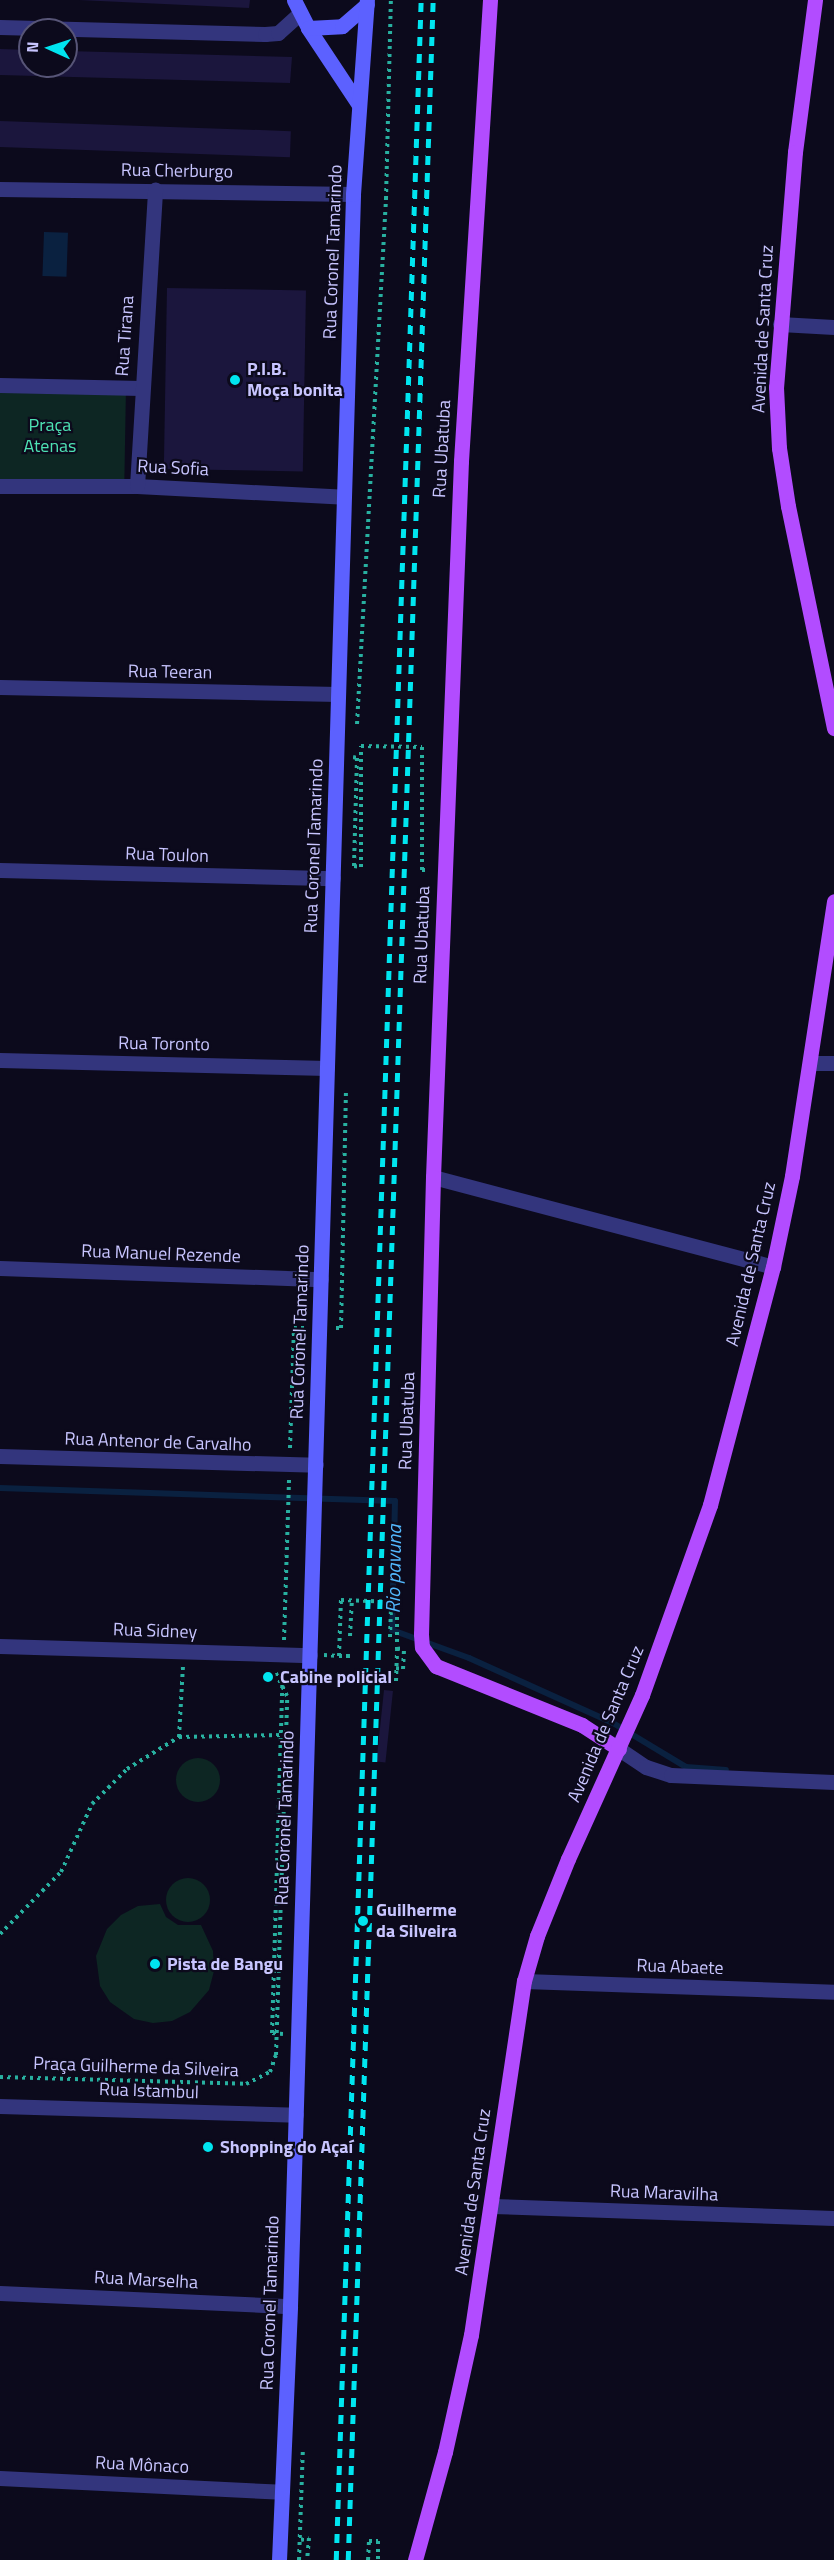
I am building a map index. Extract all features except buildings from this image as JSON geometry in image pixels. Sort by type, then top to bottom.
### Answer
[{"type":"main road","name":"Rua Ubatuba","points":[[490,0],[461,461],[433,1177],[422,1647],[436,1666],[582,1725],[619,1749]]},
{"type":"main road","name":"Avenida de Santa Cruz","points":[[815,0],[795,152],[776,387],[779,448],[834,728]]},
{"type":"main road","points":[[308,28],[342,26],[367,2]]},
{"type":"main road","name":"Rua Coronel Tamarindo","points":[[279,2560],[296,2115],[353,194],[367,2]]},
{"type":"main road","points":[[297,7],[308,28],[359,105]]},
{"type":"main road","name":"Avenida de Santa Cruz","points":[[415,2560],[459,2395],[492,2206],[524,1981],[537,1936],[568,1859],[619,1749],[710,1504],[773,1267],[812,1063],[834,901]]},
{"type":"street","points":[[0,27],[265,34],[279,33],[297,7]]},
{"type":"street","name":"Rua Cherburgo","points":[[0,189],[353,194]]},
{"type":"street","name":"Rua Tirana","points":[[137,486],[141,388],[155,190]]},
{"type":"street","points":[[780,324],[834,327]]},
{"type":"street","points":[[0,385],[141,388]]},
{"type":"street","name":"Rua Sofia","points":[[0,486],[137,486],[344,497]]},
{"type":"street","name":"Rua Teeran","points":[[0,687],[338,694]]},
{"type":"street","name":"Rua Toulon","points":[[0,870],[333,878]]},
{"type":"street","name":"Rua Toronto","points":[[0,1060],[327,1068]]},
{"type":"street","points":[[812,1063],[834,1064]]},
{"type":"street","points":[[433,1177],[773,1267]]},
{"type":"street","name":"Rua Manuel Rezende","points":[[0,1268],[321,1279]]},
{"type":"street","name":"Rua Antenor de Carvalho","points":[[0,1456],[316,1466]]},
{"type":"street","name":"Rua Sidney","points":[[0,1646],[310,1655]]},
{"type":"street","points":[[619,1749],[646,1767],[671,1775],[834,1782]]},
{"type":"street","name":"Rua Abaete","points":[[524,1981],[834,1992]]},
{"type":"street","name":"Rua Istambul","points":[[0,2106],[296,2115]]},
{"type":"street","name":"Rua Maravilha","points":[[492,2206],[834,2218]]},
{"type":"street","name":"Rua Marselha","points":[[0,2293],[290,2306]]},
{"type":"street","name":"Rua Mônaco","points":[[0,2478],[282,2492]]},
{"type":"path","points":[[337,756],[357,758],[354,866],[361,867],[361,746],[422,747],[422,870],[430,871],[431,860]]},
{"type":"path","points":[[339,1656],[341,1600],[397,1602],[396,1681],[389,1681]]},
{"type":"path","points":[[350,1636],[352,1600]]},
{"type":"path","points":[[390,1637],[391,1602]]},
{"type":"path","points":[[397,1649],[404,1648]]},
{"type":"path","points":[[310,1655],[350,1656]]},
{"type":"path","points":[[172,1663],[194,1663]]},
{"type":"path","points":[[179,1737],[183,1663]]},
{"type":"path","name":"Praça Guilherme da Silveira","points":[[0,2077],[246,2084],[270,2072],[276,2055],[286,1735],[285,1686],[282,1678],[267,1667]]},
{"type":"path","points":[[0,1934],[61,1872],[92,1804],[127,1769],[179,1737],[307,1734]]},
{"type":"path","points":[[301,2560],[301,2538],[309,2538],[308,2560]]},
{"type":"path","points":[[368,2560],[369,2541],[378,2541],[378,2560]]},
{"type":"green space","name":"Praça Atenas","points":[[0,385],[126,387],[124,488],[0,486]]},
{"type":"green space","points":[[198,1758],[213,1765],[220,1780],[213,1795],[198,1802],[183,1795],[176,1780],[183,1765]]},
{"type":"green space","points":[[188,1878],[203,1885],[210,1900],[203,1915],[188,1922],[173,1915],[166,1900],[173,1885]]},
{"type":"green space","name":"Pista de Bangu","points":[[160,1904],[166,1917],[178,1925],[201,1925],[213,1951],[214,1971],[209,1990],[190,2012],[172,2021],[153,2023],[134,2019],[110,2002],[100,1986],[96,1956],[107,1929],[121,1915],[138,1906]]},
{"type":"water","points":[[44,232],[68,233],[66,277],[42,276]]},
{"type":"waterway","name":"Rio pavuna","points":[[0,1488],[395,1501],[392,1630],[469,1658],[613,1723],[686,1767],[726,1770]]},
{"type":"railway","points":[[336,2560],[421,0]]},
{"type":"railway","points":[[348,2560],[433,0]]},
{"type":"place","name":"P.I.B. Moça bonita","points":[[235,380]]},
{"type":"place","name":"Cabine policial","points":[[268,1677]]},
{"type":"place","name":"Guilherme da Silveira","points":[[363,1921]]},
{"type":"place","name":"Pista de Bangu","points":[[155,1964]]},
{"type":"place","name":"Shopping do Açaí","points":[[208,2147]]}]
